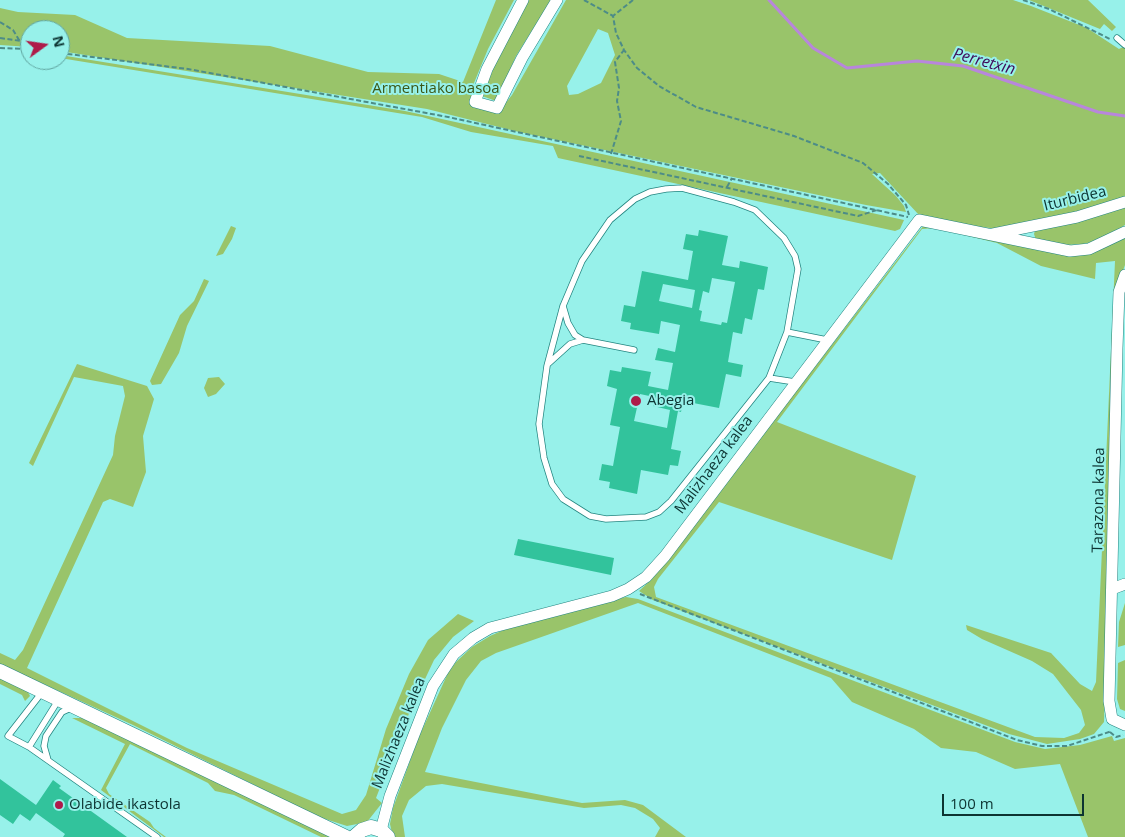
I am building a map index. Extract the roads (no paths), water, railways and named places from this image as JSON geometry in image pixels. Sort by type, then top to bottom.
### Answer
[{"type":"street","points":[[522,0],[487,69],[475,102],[498,108],[522,58],[557,0]]},
{"type":"street","name":"Iturbidea","points":[[991,235],[1076,217],[1125,202]]},
{"type":"street","name":"Malizhaeza kalea","points":[[384,834],[390,796],[433,686],[445,665],[458,650],[482,632],[498,624],[612,596],[628,589],[655,568],[919,220],[1070,251],[1089,249],[1125,232]]},
{"type":"street","name":"Iturbidea","points":[[1033,225],[1031,235],[1035,244]]},
{"type":"street","name":"Tarazona kalea","points":[[1118,727],[1112,719],[1109,707],[1112,588],[1120,467],[1120,292],[1125,275]]},
{"type":"street","points":[[1112,588],[1125,584]]},
{"type":"street","points":[[0,672],[346,837]]},
{"type":"street","points":[[354,837],[366,828],[384,834]]},
{"type":"lane","points":[[1117,38],[1125,45]]},
{"type":"lane","points":[[682,188],[734,202],[755,210],[784,238],[794,256],[798,269],[787,332],[769,378],[671,502],[660,512],[646,517],[606,519],[590,516],[563,499],[552,484],[544,458],[539,424],[547,366],[563,306],[582,261],[598,234],[610,220],[635,199],[650,192],[682,188]]},
{"type":"lane","points":[[563,306],[568,323],[575,335],[583,340],[634,350]]},
{"type":"lane","points":[[787,332],[827,340]]},
{"type":"lane","points":[[547,366],[570,344],[583,340]]},
{"type":"lane","points":[[769,378],[795,382]]},
{"type":"lane","points":[[43,691],[8,736],[30,747],[157,837]]},
{"type":"lane","points":[[30,747],[59,699]]},
{"type":"lane","points":[[48,760],[44,746],[46,736],[62,712],[74,706]]},
{"type":"waterway","name":"Perretxin","points":[[769,0],[813,48],[847,68],[917,61],[963,66],[1098,112],[1125,116]]},
{"type":"place","name":"Abegia","points":[[636,401]]},
{"type":"place","name":"Olabide ikastola","points":[[59,805]]},
{"type":"park label","name":"Armentiako basoa","points":[[436,89]]}]
